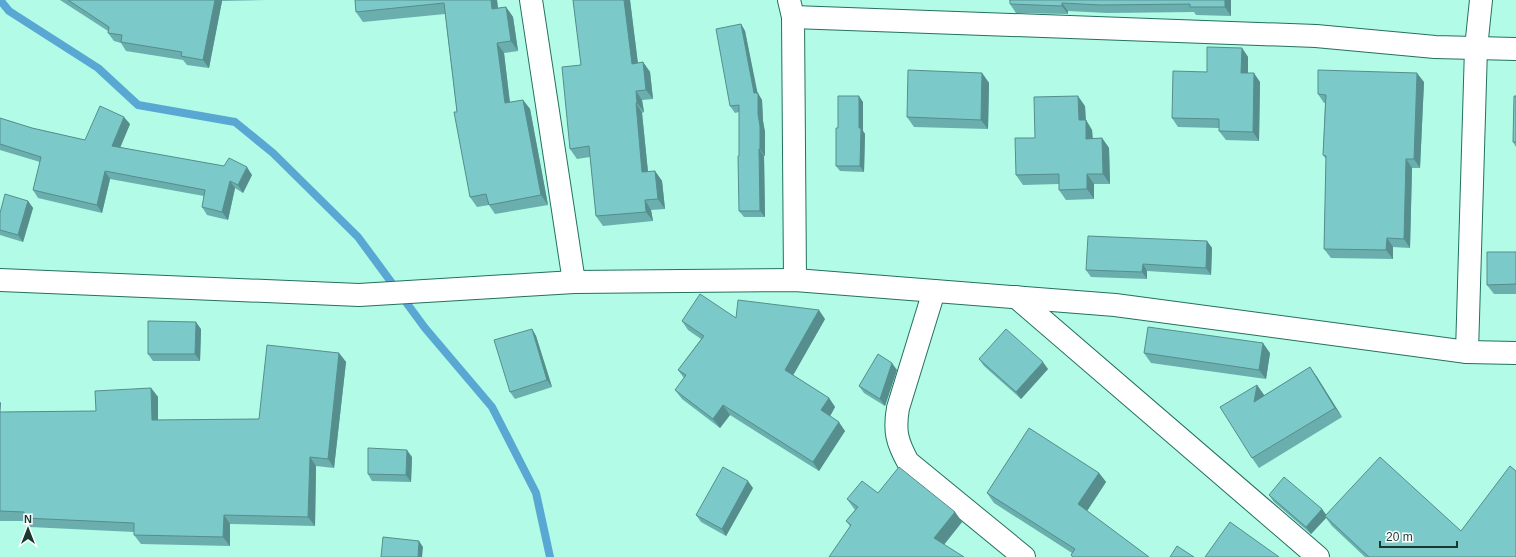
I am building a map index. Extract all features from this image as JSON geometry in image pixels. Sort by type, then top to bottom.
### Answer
[{"type":"street","points":[[531,0],[574,282]]},
{"type":"street","points":[[1467,352],[1476,48],[1481,0]]},
{"type":"street","points":[[795,280],[791,9],[1316,36],[1435,48],[1516,49]]},
{"type":"street","points":[[0,280],[359,295],[574,282],[795,280],[1016,296],[1115,305],[1467,352],[1516,354]]},
{"type":"street","points":[[934,290],[898,408],[896,422],[899,445],[908,462],[1024,557]]},
{"type":"street","points":[[1016,296],[1318,557]]},
{"type":"building","points":[[68,0],[215,0],[203,60],[181,56],[182,52],[121,42],[122,35],[108,33],[109,27]]},
{"type":"building","points":[[355,0],[491,0],[492,9],[506,7],[511,41],[497,43],[505,103],[523,100],[541,195],[489,205],[486,194],[470,197],[454,112],[457,112],[444,3],[356,12]]},
{"type":"building","points":[[573,0],[624,0],[632,64],[643,62],[646,90],[636,91],[642,172],[655,171],[658,199],[645,200],[646,212],[596,216],[589,146],[570,149],[562,67],[581,65]]},
{"type":"building","points":[[1010,0],[1225,0],[1225,7],[1190,7],[1190,4],[1101,5],[1062,3],[1062,6],[1010,4]]},
{"type":"building","points":[[741,24],[754,93],[758,93],[758,114],[760,126],[760,211],[739,211],[739,105],[730,106],[716,29]]},
{"type":"building","points":[[1207,47],[1242,48],[1241,73],[1254,73],[1253,132],[1219,131],[1219,119],[1172,118],[1173,71],[1207,72]]},
{"type":"building","points":[[908,70],[982,73],[981,120],[907,117]]},
{"type":"building","points":[[1318,70],[1417,73],[1414,159],[1406,159],[1404,239],[1387,238],[1386,250],[1324,249],[1326,156],[1323,155],[1326,95],[1318,94]]},
{"type":"building","points":[[838,96],[859,96],[859,128],[861,128],[860,166],[836,166]]},
{"type":"building","points":[[1078,96],[1079,120],[1086,120],[1086,139],[1102,138],[1103,174],[1087,174],[1087,189],[1059,190],[1059,174],[1016,175],[1015,138],[1035,138],[1034,97]]},
{"type":"building","points":[[1514,96],[1516,96],[1516,142],[1513,142]]},
{"type":"building","points":[[100,106],[124,117],[112,146],[224,166],[229,158],[247,167],[238,185],[230,181],[222,212],[202,207],[205,190],[105,171],[97,205],[33,190],[41,157],[0,144],[0,118],[32,128],[85,140]]},
{"type":"building","points":[[5,194],[28,201],[18,235],[0,230],[0,213]]},
{"type":"building","points":[[1088,236],[1207,241],[1206,268],[1143,264],[1142,272],[1086,270]]},
{"type":"building","points":[[1487,252],[1516,252],[1516,284],[1487,285]]},
{"type":"building","points":[[700,294],[736,318],[738,300],[819,310],[785,370],[829,398],[821,410],[839,422],[813,462],[723,405],[713,419],[675,390],[686,375],[678,370],[704,336],[682,321]]},
{"type":"building","points":[[148,321],[196,322],[195,354],[148,354]]},
{"type":"building","points":[[1148,327],[1263,343],[1259,370],[1144,353]]},
{"type":"building","points":[[532,329],[547,380],[510,392],[494,340]]},
{"type":"building","points":[[1006,329],[1043,362],[1016,392],[979,359]]},
{"type":"building","points":[[267,345],[339,353],[328,459],[310,457],[308,517],[224,515],[223,537],[134,535],[134,523],[24,518],[24,512],[0,511],[0,412],[96,411],[95,391],[151,388],[152,420],[259,419]]},
{"type":"building","points":[[878,354],[892,363],[880,399],[859,386]]},
{"type":"building","points":[[1310,367],[1335,408],[1252,458],[1220,407],[1257,385],[1254,402]]},
{"type":"building","points":[[1029,428],[1099,473],[1078,504],[1149,557],[1073,557],[1071,555],[1075,549],[987,493]]},
{"type":"building","points":[[368,448],[407,450],[406,475],[368,474]]},
{"type":"building","points":[[1380,457],[1461,531],[1510,466],[1516,471],[1516,557],[1369,557],[1325,516]]},
{"type":"building","points":[[723,467],[748,481],[722,529],[696,515]]},
{"type":"building","points":[[899,467],[955,512],[934,538],[964,557],[829,557],[851,525],[846,521],[858,507],[847,499],[862,481],[878,493]]},
{"type":"building","points":[[1284,477],[1322,509],[1306,527],[1269,495]]},
{"type":"building","points":[[1230,522],[1279,557],[1205,557]]},
{"type":"building","points":[[383,537],[419,541],[418,557],[381,557]]},
{"type":"building","points":[[1177,546],[1194,557],[1170,557]]},
{"type":"waterway","points":[[0,0],[9,11],[98,68],[138,105],[235,122],[273,153],[358,237],[425,328],[492,407],[536,493],[550,557]]}]
